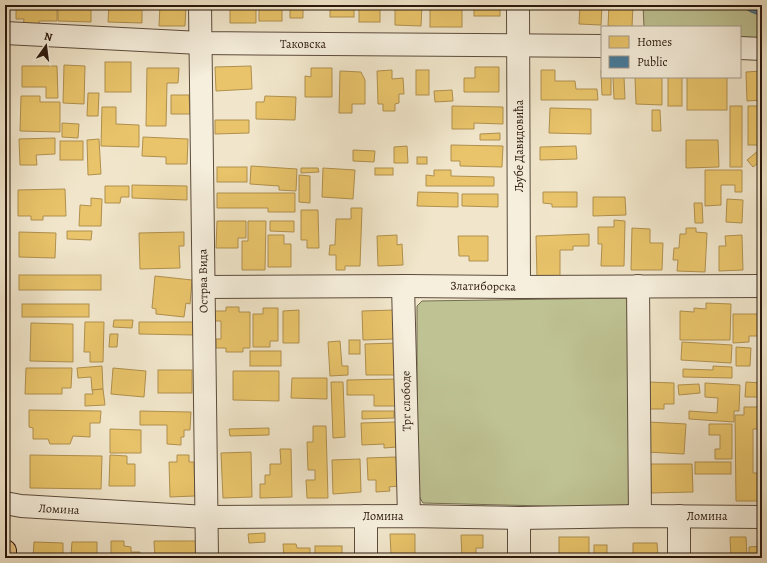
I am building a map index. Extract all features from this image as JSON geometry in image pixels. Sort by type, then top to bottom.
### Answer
[{"type":"main road","points":[[5,551],[5,558]]},
{"type":"street","name":"Острва Вида","points":[[200,5],[207,558]]},
{"type":"street","name":"Љубе Давидовића","points":[[518,5],[519,287]]},
{"type":"street","name":"Таковска","points":[[5,33],[200,43],[601,46]]},
{"type":"street","points":[[741,48],[762,49]]},
{"type":"street","name":"Трг слободе","points":[[403,286],[409,516]]},
{"type":"street","points":[[638,286],[640,516]]},
{"type":"street","name":"Златиборска","points":[[204,287],[762,286]]},
{"type":"street","name":"Ломина","points":[[5,503],[28,507],[206,517],[409,516],[519,518],[762,516]]},
{"type":"street","points":[[366,516],[366,558]]},
{"type":"street","points":[[679,516],[679,558]]},
{"type":"street","points":[[519,518],[519,558]]},
{"type":"green space","points":[[643,5],[762,5],[762,49],[741,48],[741,26],[644,26]]},
{"type":"green space","points":[[626,298],[632,306],[634,498],[624,508],[423,503],[417,493],[417,306],[422,301]]},
{"type":"building: Homes","points":[[16,5],[57,5],[57,21],[39,21],[39,26],[23,26],[24,19],[16,19]]},
{"type":"building: Homes","points":[[58,5],[91,5],[91,22],[58,21]]},
{"type":"building: Homes","points":[[109,5],[142,5],[142,23],[108,22]]},
{"type":"building: Homes","points":[[160,5],[186,5],[185,26],[159,26]]},
{"type":"building: Homes","points":[[235,5],[256,5],[256,23],[230,23],[230,8],[235,8]]},
{"type":"building: Homes","points":[[259,5],[282,5],[282,21],[259,21]]},
{"type":"building: Homes","points":[[290,5],[309,5],[309,7],[303,7],[303,18],[290,18]]},
{"type":"building: Homes","points":[[330,5],[354,5],[354,17],[330,17]]},
{"type":"building: Homes","points":[[359,5],[380,5],[380,22],[359,22]]},
{"type":"building: Homes","points":[[395,5],[422,5],[421,26],[395,25]]},
{"type":"building: Homes","points":[[430,5],[462,5],[462,27],[430,27]]},
{"type":"building: Homes","points":[[474,5],[500,5],[500,16],[474,16]]},
{"type":"building: Homes","points":[[561,5],[561,7],[542,6]]},
{"type":"building: Homes","points":[[580,5],[602,5],[601,25],[579,24]]},
{"type":"building: Homes","points":[[609,5],[633,5],[632,26],[608,26]]},
{"type":"building: Homes","points":[[105,62],[131,62],[131,92],[105,92]]},
{"type":"building: Homes","points":[[64,65],[85,66],[84,104],[63,103]]},
{"type":"building: Homes","points":[[22,66],[57,66],[58,98],[46,98],[46,87],[22,87]]},
{"type":"building: Homes","points":[[251,66],[252,89],[216,91],[215,67]]},
{"type":"building: Homes","points":[[475,67],[499,67],[499,92],[464,92],[464,78],[475,78]]},
{"type":"building: Homes","points":[[147,68],[179,68],[178,83],[167,83],[166,126],[146,126]]},
{"type":"building: Homes","points":[[311,68],[332,68],[332,97],[305,97],[305,76],[311,77]]},
{"type":"building: Homes","points":[[392,70],[392,79],[403,78],[404,94],[399,94],[399,103],[395,104],[395,111],[383,111],[383,104],[378,104],[377,71]]},
{"type":"building: Homes","points":[[416,70],[429,70],[429,95],[416,95]]},
{"type":"building: Homes","points":[[541,70],[555,70],[555,81],[575,81],[576,89],[597,89],[598,100],[541,100]]},
{"type":"building: Homes","points":[[340,71],[361,72],[365,80],[365,104],[352,104],[352,113],[339,113]]},
{"type":"building: Homes","points":[[762,71],[762,100],[747,101],[746,72]]},
{"type":"building: Homes","points":[[601,78],[611,78],[611,95],[602,95]]},
{"type":"building: Homes","points":[[613,78],[624,78],[625,99],[614,99]]},
{"type":"building: Homes","points":[[635,78],[662,78],[662,105],[636,104]]},
{"type":"building: Homes","points":[[668,78],[682,78],[682,106],[668,106]]},
{"type":"building: Homes","points":[[687,78],[727,78],[727,110],[687,110]]},
{"type":"building: Homes","points":[[452,90],[453,101],[435,102],[434,91]]},
{"type":"building: Homes","points":[[88,93],[99,93],[98,116],[87,116]]},
{"type":"building: Homes","points":[[171,95],[189,95],[190,114],[171,114]]},
{"type":"building: Homes","points":[[21,96],[40,96],[40,102],[60,102],[60,132],[20,131]]},
{"type":"building: Homes","points":[[265,96],[296,97],[295,120],[256,119],[256,102],[264,102]]},
{"type":"building: Homes","points":[[452,106],[503,107],[503,124],[474,123],[474,129],[452,129]]},
{"type":"building: Homes","points":[[730,106],[742,106],[742,167],[730,167]]},
{"type":"building: Homes","points":[[748,106],[762,106],[762,145],[748,145]]},
{"type":"building: Homes","points":[[102,107],[116,107],[116,124],[139,125],[139,147],[101,146]]},
{"type":"building: Homes","points":[[550,108],[591,109],[591,134],[549,133]]},
{"type":"building: Homes","points":[[652,110],[660,110],[661,131],[652,131]]},
{"type":"building: Homes","points":[[215,120],[249,120],[249,133],[215,134]]},
{"type":"building: Homes","points":[[62,123],[79,124],[78,138],[62,137]]},
{"type":"building: Homes","points":[[500,133],[500,140],[480,140],[480,134]]},
{"type":"building: Homes","points":[[143,137],[188,139],[187,164],[166,164],[166,157],[142,156]]},
{"type":"building: Homes","points":[[55,138],[55,154],[36,155],[37,165],[20,165],[19,139]]},
{"type":"building: Homes","points":[[99,139],[101,174],[88,175],[87,140]]},
{"type":"building: Homes","points":[[686,140],[718,140],[719,167],[686,168]]},
{"type":"building: Homes","points":[[60,141],[83,141],[83,160],[60,160]]},
{"type":"building: Homes","points":[[451,145],[503,146],[502,167],[460,166],[460,161],[451,161]]},
{"type":"building: Homes","points":[[407,146],[408,163],[394,163],[394,147]]},
{"type":"building: Homes","points":[[576,146],[577,159],[540,160],[540,147]]},
{"type":"building: Homes","points":[[353,150],[375,151],[374,162],[353,161]]},
{"type":"building: Homes","points":[[759,150],[762,154],[762,160],[753,167],[747,160]]},
{"type":"building: Homes","points":[[417,157],[427,157],[427,164],[417,164]]},
{"type":"building: Homes","points":[[251,166],[297,169],[296,191],[279,190],[279,186],[250,184]]},
{"type":"building: Homes","points":[[217,167],[247,167],[247,182],[217,182]]},
{"type":"building: Homes","points":[[301,168],[318,168],[319,172],[301,173]]},
{"type":"building: Homes","points":[[323,168],[355,170],[353,199],[322,197]]},
{"type":"building: Homes","points":[[375,168],[393,168],[393,175],[375,175]]},
{"type":"building: Homes","points":[[434,170],[451,170],[451,176],[494,177],[494,186],[426,186],[426,175],[434,176]]},
{"type":"building: Homes","points":[[705,170],[742,170],[742,192],[735,192],[735,185],[721,185],[721,205],[705,206]]},
{"type":"building: Homes","points":[[299,175],[310,176],[310,203],[299,202]]},
{"type":"building: Homes","points":[[132,185],[187,186],[187,200],[132,198]]},
{"type":"building: Homes","points":[[105,186],[129,186],[129,197],[121,197],[120,203],[105,203]]},
{"type":"building: Homes","points":[[65,189],[66,216],[43,216],[43,220],[31,220],[31,216],[18,216],[18,190]]},
{"type":"building: Homes","points":[[418,192],[458,193],[458,207],[417,206]]},
{"type":"building: Homes","points":[[543,192],[577,192],[577,207],[552,207],[552,204],[543,203]]},
{"type":"building: Homes","points":[[217,193],[295,193],[295,212],[268,212],[268,208],[217,208]]},
{"type":"building: Homes","points":[[462,194],[498,194],[498,207],[462,206]]},
{"type":"building: Homes","points":[[593,197],[625,197],[626,215],[593,216]]},
{"type":"building: Homes","points":[[91,198],[102,199],[101,226],[79,226],[80,205],[91,206]]},
{"type":"building: Homes","points":[[727,199],[743,200],[742,223],[726,222]]},
{"type":"building: Homes","points":[[694,203],[702,203],[703,223],[695,223]]},
{"type":"building: Homes","points":[[351,208],[362,208],[360,266],[345,266],[345,270],[336,270],[336,255],[329,255],[330,245],[335,245],[336,219],[351,219]]},
{"type":"building: Homes","points":[[301,210],[318,210],[319,248],[307,248],[307,240],[301,240]]},
{"type":"building: Homes","points":[[614,220],[625,221],[624,266],[601,266],[602,244],[598,244],[598,227],[614,227]]},
{"type":"building: Homes","points":[[217,221],[246,221],[246,238],[238,238],[238,248],[216,248]]},
{"type":"building: Homes","points":[[248,221],[266,221],[265,270],[242,270],[242,241],[248,241]]},
{"type":"building: Homes","points":[[270,221],[294,221],[294,232],[270,231]]},
{"type":"building: Homes","points":[[632,228],[650,229],[650,243],[663,243],[662,270],[631,270]]},
{"type":"building: Homes","points":[[686,228],[696,228],[696,232],[707,233],[705,272],[677,271],[678,260],[673,260],[674,248],[679,248],[680,234],[686,234]]},
{"type":"building: Homes","points":[[67,231],[92,231],[91,240],[67,239]]},
{"type":"building: Homes","points":[[19,232],[56,233],[55,258],[19,257]]},
{"type":"building: Homes","points":[[184,232],[184,246],[179,246],[180,268],[140,269],[139,233]]},
{"type":"building: Homes","points":[[589,234],[589,246],[573,246],[573,250],[560,250],[560,276],[537,277],[536,236]]},
{"type":"building: Homes","points":[[268,235],[284,235],[284,244],[291,244],[291,267],[268,267]]},
{"type":"building: Homes","points":[[397,235],[397,245],[402,244],[403,265],[378,266],[377,236]]},
{"type":"building: Homes","points":[[742,235],[743,270],[719,271],[719,246],[726,246],[725,236]]},
{"type":"building: Homes","points":[[458,236],[488,236],[488,261],[469,261],[469,256],[459,256]]},
{"type":"building: Homes","points":[[19,275],[101,275],[101,290],[19,290]]},
{"type":"building: Homes","points":[[155,276],[192,280],[190,304],[186,303],[184,317],[156,314],[156,309],[152,308]]},
{"type":"building: Homes","points":[[706,303],[731,304],[730,340],[680,340],[680,311],[694,312],[694,308],[706,309]]},
{"type":"building: Homes","points":[[22,304],[89,304],[89,317],[22,317]]},
{"type":"building: Homes","points":[[226,307],[239,307],[239,312],[250,312],[250,348],[243,348],[243,352],[226,352],[226,348],[216,348],[216,339],[221,339],[221,321],[215,321],[215,311],[226,311]]},
{"type":"building: Homes","points":[[263,308],[278,308],[278,341],[270,341],[270,347],[253,347],[253,314],[263,314]]},
{"type":"building: Homes","points":[[299,310],[299,343],[283,343],[283,311]]},
{"type":"building: Homes","points":[[394,310],[395,339],[363,340],[362,311]]},
{"type":"building: Homes","points":[[733,314],[759,314],[759,336],[749,336],[749,342],[733,343]]},
{"type":"building: Homes","points":[[114,320],[133,320],[132,328],[113,327]]},
{"type":"building: Homes","points":[[85,322],[104,322],[103,362],[90,362],[90,352],[84,352]]},
{"type":"building: Homes","points":[[139,322],[193,322],[193,335],[139,334]]},
{"type":"building: Homes","points":[[31,323],[73,324],[73,362],[30,361]]},
{"type":"building: Homes","points":[[110,334],[118,334],[117,347],[109,347]]},
{"type":"building: Homes","points":[[349,340],[360,340],[360,354],[349,354]]},
{"type":"building: Homes","points":[[340,341],[342,366],[348,366],[348,375],[330,376],[328,342]]},
{"type":"building: Homes","points":[[682,342],[732,345],[731,363],[681,360]]},
{"type":"building: Homes","points":[[397,343],[397,375],[366,375],[365,344]]},
{"type":"building: Homes","points":[[736,347],[751,348],[750,366],[736,366]]},
{"type":"building: Homes","points":[[250,351],[281,351],[281,366],[250,366]]},
{"type":"building: Homes","points":[[102,366],[103,389],[92,390],[91,377],[78,378],[77,368]]},
{"type":"building: Homes","points":[[713,366],[732,367],[732,378],[683,377],[683,369],[713,370]]},
{"type":"building: Homes","points":[[26,368],[72,368],[71,388],[62,388],[62,394],[25,394]]},
{"type":"building: Homes","points":[[113,368],[146,371],[144,397],[111,394]]},
{"type":"building: Homes","points":[[158,370],[192,370],[192,393],[158,393]]},
{"type":"building: Homes","points":[[233,371],[279,371],[279,401],[233,400]]},
{"type":"building: Homes","points":[[292,378],[327,378],[327,399],[291,398]]},
{"type":"building: Homes","points":[[397,379],[397,406],[374,406],[374,395],[347,395],[347,380]]},
{"type":"building: Homes","points":[[331,382],[343,382],[345,437],[333,438]]},
{"type":"building: Homes","points":[[648,382],[674,383],[674,404],[664,404],[664,409],[647,409]]},
{"type":"building: Homes","points":[[746,382],[762,383],[762,397],[745,397]]},
{"type":"building: Homes","points":[[705,383],[740,385],[739,411],[734,411],[734,422],[689,419],[689,411],[717,413],[718,398],[705,397]]},
{"type":"building: Homes","points":[[699,384],[700,393],[679,395],[678,385]]},
{"type":"building: Homes","points":[[103,389],[105,405],[85,406],[85,394],[93,394],[92,390]]},
{"type":"building: Homes","points":[[744,407],[760,407],[760,429],[753,429],[753,473],[762,473],[762,501],[736,501],[735,415],[744,415]]},
{"type":"building: Homes","points":[[29,410],[101,411],[100,423],[90,423],[90,437],[73,436],[70,444],[50,444],[48,439],[33,439],[33,428],[29,427]]},
{"type":"building: Homes","points":[[140,411],[191,412],[190,430],[184,430],[184,437],[181,437],[181,445],[167,444],[167,425],[140,425]]},
{"type":"building: Homes","points":[[362,411],[394,411],[394,418],[362,419]]},
{"type":"building: Homes","points":[[396,422],[397,447],[384,448],[384,444],[362,445],[361,423]]},
{"type":"building: Homes","points":[[648,422],[686,424],[684,454],[646,452]]},
{"type":"building: Homes","points":[[709,424],[732,424],[732,459],[715,459],[715,449],[720,449],[720,435],[709,435]]},
{"type":"building: Homes","points":[[313,426],[326,426],[328,498],[307,498],[306,480],[315,480],[315,470],[308,470],[307,442],[313,442]]},
{"type":"building: Homes","points":[[269,428],[269,435],[230,436],[229,429]]},
{"type":"building: Homes","points":[[110,429],[141,430],[141,453],[110,453]]},
{"type":"building: Homes","points":[[280,449],[291,449],[292,497],[260,498],[260,484],[265,484],[265,475],[270,475],[270,464],[281,464]]},
{"type":"building: Homes","points":[[251,452],[252,497],[223,498],[221,453]]},
{"type":"building: Homes","points":[[30,455],[102,456],[101,489],[30,488]]},
{"type":"building: Homes","points":[[110,455],[127,456],[127,464],[135,464],[135,486],[109,486]]},
{"type":"building: Homes","points":[[177,455],[189,455],[189,462],[194,462],[195,496],[170,497],[169,462],[177,462]]},
{"type":"building: Homes","points":[[396,457],[398,486],[389,487],[390,491],[376,492],[376,480],[368,480],[367,458]]},
{"type":"building: Homes","points":[[360,459],[361,492],[333,494],[332,460]]},
{"type":"building: Homes","points":[[695,462],[731,462],[731,474],[695,474]]},
{"type":"building: Homes","points":[[649,464],[692,464],[693,492],[649,493]]},
{"type":"building: Homes","points":[[265,533],[265,542],[249,543],[248,534]]},
{"type":"building: Homes","points":[[390,534],[415,534],[415,558],[396,558],[396,555],[391,554]]},
{"type":"building: Homes","points":[[461,535],[483,535],[483,548],[476,548],[476,558],[462,558]]},
{"type":"building: Homes","points":[[559,537],[589,537],[589,558],[559,558]]},
{"type":"building: Homes","points":[[730,537],[746,537],[747,558],[731,558]]},
{"type":"building: Homes","points":[[111,541],[124,541],[124,546],[131,547],[131,552],[140,552],[140,558],[111,558]]},
{"type":"building: Homes","points":[[154,541],[197,541],[197,558],[155,558]]},
{"type":"building: Homes","points":[[34,542],[63,543],[63,558],[33,558]]},
{"type":"building: Homes","points":[[72,542],[97,542],[97,558],[66,558],[66,554],[71,555]]},
{"type":"building: Homes","points":[[633,543],[657,543],[658,556],[651,556],[651,558],[633,558]]},
{"type":"building: Homes","points":[[283,544],[296,544],[297,548],[310,548],[310,558],[284,558]]},
{"type":"building: Homes","points":[[594,545],[607,545],[607,558],[594,558]]},
{"type":"building: Homes","points":[[315,546],[342,546],[342,558],[315,558]]},
{"type":"building: Homes","points":[[762,546],[762,558],[749,558],[749,547]]},
{"type":"building: Homes","points":[[266,554],[266,558],[232,558],[232,556]]},
{"type":"building: Public","points":[[739,5],[762,5],[762,16],[751,12]]}]
